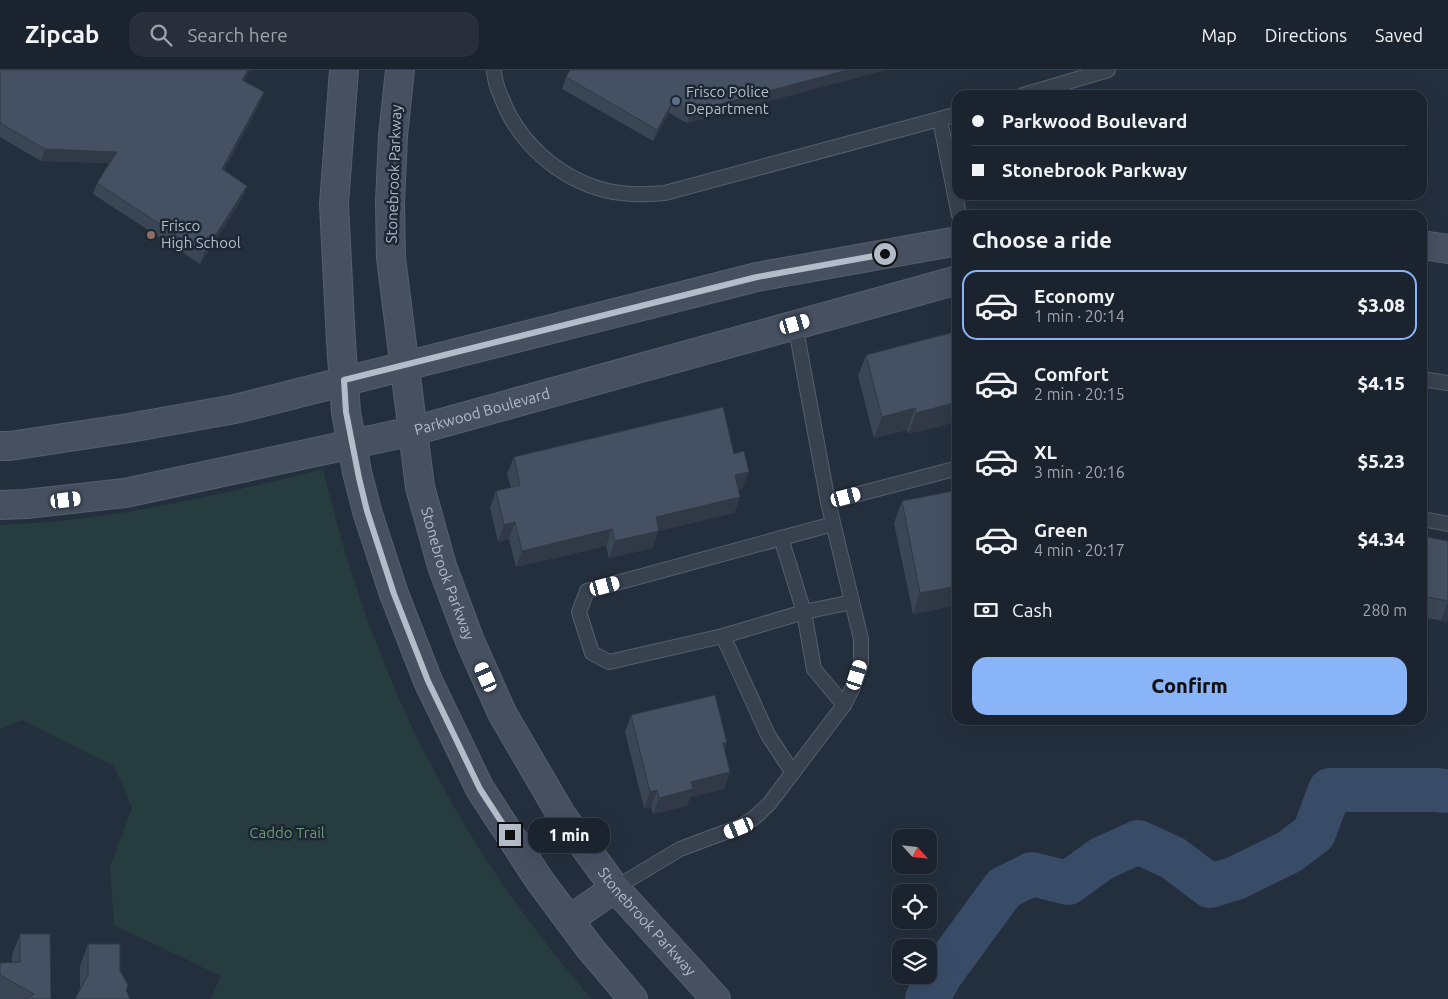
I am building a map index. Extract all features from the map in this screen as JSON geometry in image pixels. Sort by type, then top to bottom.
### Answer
[{"type":"main road","points":[[344,70],[334,204],[346,412],[367,511],[394,594],[428,681],[480,789],[540,881],[589,947],[632,999]]},
{"type":"main road","name":"Stonebrook Parkway","points":[[400,70],[393,136],[390,202],[391,258],[420,487],[442,566],[470,641],[502,713],[562,816],[615,888],[716,999]]},
{"type":"main road","points":[[0,446],[129,428],[235,409],[757,277],[952,242]]},
{"type":"main road","points":[[1427,246],[1448,249]]},
{"type":"main road","name":"Parkwood Boulevard","points":[[0,505],[125,493],[413,431],[952,282]]},
{"type":"main road","points":[[569,920],[615,888]]},
{"type":"lane","points":[[494,70],[504,106],[521,133],[533,147],[557,168],[582,182],[604,190],[643,195],[665,194],[952,116]]},
{"type":"lane","points":[[1040,90],[1108,70]]},
{"type":"lane","points":[[940,120],[952,180]]},
{"type":"lane","points":[[615,888],[680,849],[739,828],[754,818],[769,804],[844,705],[853,687],[861,663],[861,639],[828,502],[795,324]]},
{"type":"lane","points":[[1427,380],[1448,383]]},
{"type":"lane","points":[[828,502],[952,470]]},
{"type":"lane","points":[[1427,520],[1448,524]]},
{"type":"lane","points":[[833,524],[587,590],[579,612],[592,653],[609,662],[723,636],[804,612],[852,602]]},
{"type":"lane","points":[[781,538],[804,612],[814,669],[844,705]]},
{"type":"lane","points":[[723,636],[768,735],[793,772]]},
{"type":"green space","name":"Caddo Trail","points":[[323,469],[343,544],[366,615],[393,685],[424,751],[459,816],[499,879],[543,939],[592,999],[210,999],[221,976],[114,925],[110,867],[132,808],[114,766],[22,720],[0,729],[0,525],[41,523],[123,513],[203,498]]},
{"type":"building","name":"Frisco High School","points":[[0,70],[248,70],[242,80],[264,92],[222,169],[247,186],[204,253],[97,183],[117,152],[45,149],[0,123]]},
{"type":"building","name":"Frisco Police Department","points":[[570,70],[847,70],[691,112],[673,101],[657,130],[566,77]]},
{"type":"building","points":[[952,333],[952,404],[916,413],[915,408],[882,417],[866,355]]},
{"type":"building","points":[[723,407],[734,454],[744,451],[749,472],[735,475],[740,497],[656,517],[659,531],[615,541],[612,529],[522,551],[515,522],[504,525],[496,491],[520,485],[514,457]]},
{"type":"building","points":[[952,491],[952,587],[920,593],[902,501]]},
{"type":"building","points":[[1427,537],[1448,541],[1448,601],[1427,597]]},
{"type":"building","points":[[715,695],[727,743],[723,743],[730,772],[691,782],[693,789],[659,798],[657,790],[650,792],[631,715]]},
{"type":"building","points":[[20,934],[50,934],[51,999],[25,999],[34,994],[0,975],[0,963],[20,962]]},
{"type":"building","points":[[88,944],[120,944],[120,971],[128,985],[126,990],[130,999],[75,999],[88,975]]},
{"type":"waterway","points":[[927,999],[941,974],[1004,888],[1032,874],[1068,883],[1101,859],[1138,842],[1173,858],[1210,886],[1236,878],[1289,852],[1314,833],[1330,790],[1448,791]]},
{"type":"place","name":"Frisco Police Department","points":[[676,101]]},
{"type":"place","name":"Frisco High School","points":[[151,235]]},
{"type":"route","points":[[510,835],[480,789],[428,681],[394,594],[367,511],[359,478],[346,412],[344,380],[757,277],[885,254]]}]
